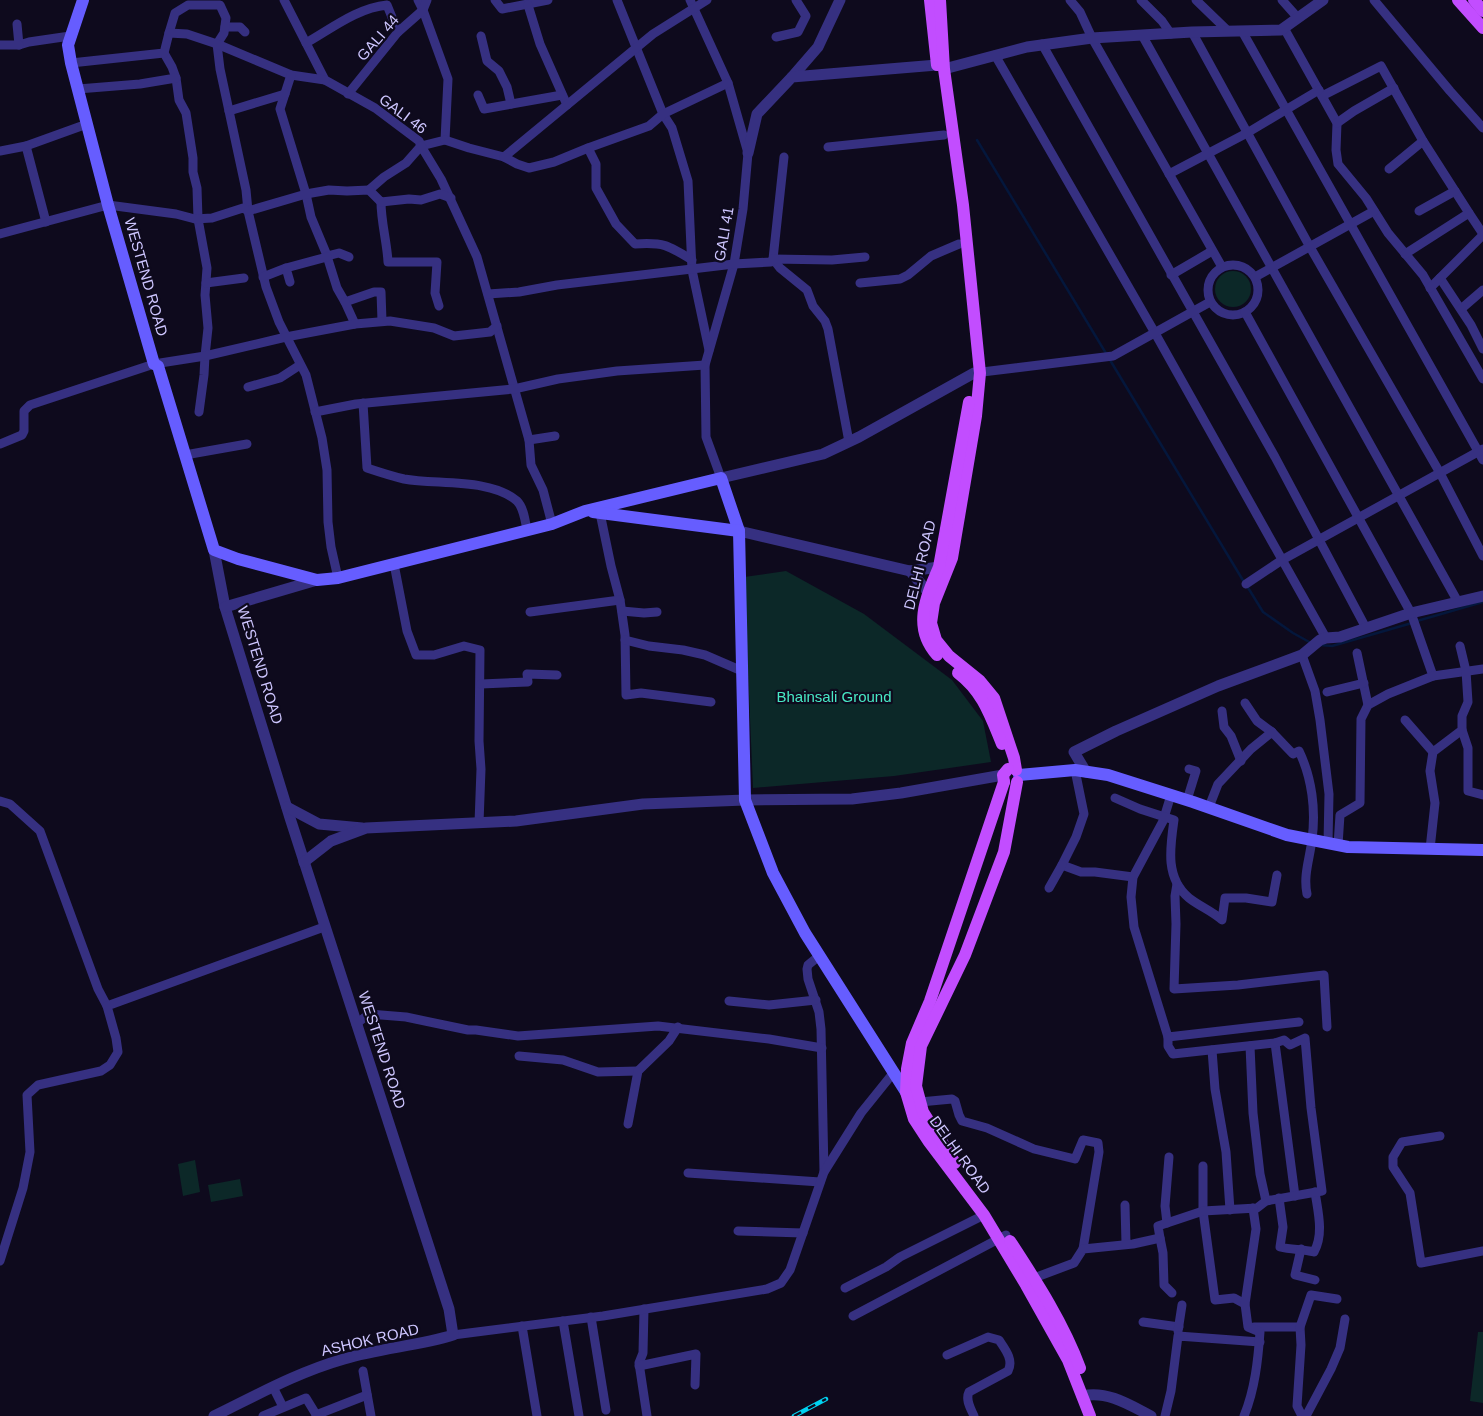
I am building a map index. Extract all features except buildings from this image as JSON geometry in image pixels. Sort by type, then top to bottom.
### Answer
[{"type":"main road","name":"WESTEND ROAD","points":[[83,0],[68,45],[71,63],[108,205],[154,364],[158,366],[214,550]]},
{"type":"main road","points":[[930,0],[963,205],[977,373]]},
{"type":"main road","points":[[940,0],[940,67],[944,134],[977,373]]},
{"type":"main road","points":[[1458,0],[1483,28]]},
{"type":"main road","points":[[1474,0],[1483,11]]},
{"type":"main road","name":"DELHI ROAD","points":[[977,373],[943,568],[932,594],[931,623],[936,640],[949,656],[980,681],[994,698],[1014,758],[1011,775],[930,1000],[912,1043],[907,1069],[914,1119],[929,1142],[1034,1278],[1068,1360],[1097,1416]]},
{"type":"main road","points":[[214,550],[238,559],[317,580],[338,578],[552,524],[586,511],[721,478],[739,531],[745,800],[773,873],[805,934],[894,1072],[911,1089],[920,1102],[930,1125],[1003,1237]]},
{"type":"main road","points":[[586,511],[739,531]]},
{"type":"main road","points":[[911,1089],[921,1046],[965,954],[1004,852],[1011,775],[1080,771],[1108,775],[1209,807],[1287,835],[1348,847],[1483,850]]},
{"type":"main road","name":"DELHI ROAD","points":[[1003,1237],[1055,1327]]},
{"type":"main road","name":"DELHI ROAD","points":[[1086,1395],[1090,1416]]},
{"type":"street","points":[[284,0],[325,80]]},
{"type":"street","name":"GALI 46","points":[[325,80],[375,108],[419,141],[421,146],[445,140],[448,79],[424,10],[418,0]]},
{"type":"street","points":[[424,10],[427,0]]},
{"type":"street","points":[[495,0],[502,9],[548,0]]},
{"type":"street","points":[[617,0],[663,114],[672,128],[688,181],[692,270],[709,353]]},
{"type":"street","points":[[504,157],[653,34],[692,4],[707,0]]},
{"type":"street","points":[[776,38],[798,32],[806,16],[796,0]]},
{"type":"street","points":[[748,153],[757,114],[818,47],[840,0]]},
{"type":"street","points":[[1070,0],[1080,12],[1092,38],[1222,267]]},
{"type":"street","points":[[1141,0],[1162,21],[1171,34]]},
{"type":"street","points":[[1196,0],[1228,31]]},
{"type":"street","points":[[1282,0],[1298,18]]},
{"type":"street","points":[[792,77],[940,67],[1042,44],[1092,38],[1192,32],[1280,30],[1323,0]]},
{"type":"street","points":[[1374,0],[1483,128]]},
{"type":"street","points":[[199,412],[208,328],[205,295],[207,268],[198,219],[197,188],[193,172],[186,113],[179,100],[176,78],[172,67],[164,53],[175,13],[188,5],[219,3],[226,18],[224,33],[217,44],[220,69],[246,190],[248,211],[264,277],[279,322],[306,375],[316,412],[327,470],[328,522],[338,578]]},
{"type":"street","points":[[306,43],[359,13],[371,3],[387,5],[398,32]]},
{"type":"street","name":"GALI 41","points":[[692,4],[728,83],[748,153],[743,209],[734,264],[705,365],[706,438],[721,478]]},
{"type":"street","points":[[528,5],[540,44],[567,105]]},
{"type":"street","name":"GALI 44","points":[[348,94],[398,32],[424,10]]},
{"type":"street","points":[[17,24],[19,45]]},
{"type":"street","points":[[225,27],[240,27],[245,32]]},
{"type":"street","points":[[1284,28],[1337,123],[1336,150],[1338,164],[1366,198],[1388,233],[1423,275],[1483,379]]},
{"type":"street","points":[[1242,31],[1350,224],[1481,450],[1483,460]]},
{"type":"street","points":[[1192,32],[1310,246],[1440,473],[1483,556]]},
{"type":"street","points":[[169,33],[187,34],[217,44],[291,75],[325,80]]},
{"type":"street","points":[[1142,35],[1458,602]]},
{"type":"street","points":[[0,45],[19,45],[70,36]]},
{"type":"street","points":[[481,36],[487,61],[500,71],[508,87],[511,104]]},
{"type":"street","points":[[1042,44],[1275,457],[1366,628]]},
{"type":"street","points":[[71,63],[164,53]]},
{"type":"street","points":[[995,55],[1155,333],[1282,560],[1323,639]]},
{"type":"street","points":[[1169,174],[1248,133],[1286,110],[1381,66],[1423,141],[1483,234],[1430,288]]},
{"type":"street","points":[[291,75],[280,109],[306,194],[311,218],[327,256],[337,288],[355,324]]},
{"type":"street","points":[[78,89],[140,84],[176,78]]},
{"type":"street","points":[[445,140],[504,157],[529,168],[554,162],[649,126],[663,114],[728,83]]},
{"type":"street","points":[[1337,123],[1394,88]]},
{"type":"street","points":[[229,111],[285,94]]},
{"type":"street","points":[[478,95],[484,109],[562,95]]},
{"type":"street","points":[[0,151],[26,146],[87,124]]},
{"type":"street","points":[[828,147],[944,134]]},
{"type":"street","points":[[1389,169],[1423,141]]},
{"type":"street","points":[[26,146],[46,222]]},
{"type":"street","points":[[0,234],[108,205],[176,214],[198,219],[212,218],[243,208],[248,211],[306,194],[329,190],[369,190],[384,177],[406,163],[421,146],[441,179],[476,257],[530,440],[532,465],[543,490],[552,524]]},
{"type":"street","points":[[588,148],[596,164],[596,188],[622,232],[635,244],[652,243],[670,246],[692,260]]},
{"type":"street","points":[[784,157],[773,259],[780,268],[807,290],[814,306],[825,321],[849,442]]},
{"type":"street","points":[[369,190],[381,202],[388,262],[437,262],[435,293],[439,306]]},
{"type":"street","points":[[1418,211],[1455,190]]},
{"type":"street","points":[[381,202],[421,200],[440,194],[450,198]]},
{"type":"street","points":[[1255,277],[1374,211]]},
{"type":"street","points":[[1405,254],[1470,213]]},
{"type":"street","points":[[860,283],[900,279],[908,275],[931,256],[959,244]]},
{"type":"street","points":[[1171,275],[1212,250]]},
{"type":"street","points":[[264,277],[286,268],[327,256],[339,253],[348,256]]},
{"type":"street","points":[[488,294],[519,292],[557,285],[734,264],[771,262],[773,259],[832,260],[865,258]]},
{"type":"street","points":[[1228,265],[1240,266],[1251,272],[1255,277],[1258,287],[1257,297],[1253,306],[1245,312],[1232,316],[1226,315],[1219,312],[1210,302],[1208,296],[1209,282],[1216,271],[1222,267],[1228,265]]},
{"type":"street","points":[[286,268],[290,282]]},
{"type":"street","points":[[206,283],[244,278]]},
{"type":"street","points":[[1440,278],[1483,347]]},
{"type":"street","points":[[1461,310],[1483,290]]},
{"type":"street","points":[[345,302],[374,292],[381,292],[382,322]]},
{"type":"street","points":[[721,478],[823,454],[977,373],[1109,356],[1210,302]]},
{"type":"street","points":[[1245,312],[1411,613],[1433,676]]},
{"type":"street","points":[[0,444],[22,435],[24,431],[24,411],[30,406],[154,364],[204,356],[286,337],[355,324],[390,321],[434,328],[454,336],[490,332],[496,326]]},
{"type":"street","points":[[248,387],[280,378],[300,365]]},
{"type":"street","points":[[316,412],[363,403],[514,389],[558,379],[617,371],[705,365]]},
{"type":"street","points":[[363,403],[367,468],[405,479],[463,482],[499,492],[518,502],[524,514],[527,530]]},
{"type":"street","points":[[530,440],[555,436]]},
{"type":"street","points":[[185,455],[247,444]]},
{"type":"street","points":[[1246,584],[1282,560],[1481,450]]},
{"type":"street","points":[[600,513],[622,611],[625,640],[626,695],[640,693],[711,702]]},
{"type":"street","points":[[739,531],[910,571],[943,568]]},
{"type":"street","name":"WESTEND ROAD","points":[[214,550],[225,606],[286,807],[449,1309],[453,1335]]},
{"type":"street","points":[[394,564],[407,631],[416,655],[434,655],[464,646],[480,650],[479,741],[481,769],[479,822]]},
{"type":"street","points":[[910,571],[932,594]]},
{"type":"street","points":[[225,606],[317,580]]},
{"type":"street","points":[[1050,888],[1084,814],[1080,771],[1074,752],[1116,731],[1218,686],[1306,652],[1323,639],[1340,637],[1411,613],[1483,596]]},
{"type":"street","points":[[530,612],[620,600]]},
{"type":"street","points":[[622,611],[657,612]]},
{"type":"street","points":[[625,640],[704,655],[742,671]]},
{"type":"street","points":[[1460,646],[1466,671],[1468,702],[1462,716],[1462,730],[1468,748],[1468,791],[1483,795]]},
{"type":"street","points":[[1306,652],[1320,720],[1333,844]]},
{"type":"street","points":[[1357,653],[1368,705]]},
{"type":"street","points":[[1333,844],[1340,815],[1360,802],[1361,719],[1368,705],[1388,694],[1433,676],[1483,669]]},
{"type":"street","points":[[480,684],[528,682],[527,674],[557,675]]},
{"type":"street","points":[[1328,692],[1364,683]]},
{"type":"street","points":[[1245,703],[1257,721],[1272,732],[1293,754],[1299,751],[1306,766],[1314,810],[1312,840],[1304,882],[1307,894]]},
{"type":"street","points":[[1222,711],[1224,727],[1231,736],[1241,761]]},
{"type":"street","points":[[1405,720],[1433,752]]},
{"type":"street","points":[[1430,850],[1435,803],[1430,771],[1433,752],[1462,730]]},
{"type":"street","points":[[1209,807],[1218,784],[1251,749],[1272,732]]},
{"type":"street","points":[[1187,800],[1196,771],[1189,769]]},
{"type":"street","points":[[286,807],[320,824],[366,828],[516,821],[643,804],[745,800],[852,799],[902,793],[1011,775]]},
{"type":"street","points":[[1171,795],[1164,816],[1133,877],[1131,897],[1134,927],[1168,1037],[1168,1046],[1173,1054],[1275,1043],[1284,1040],[1290,1045],[1305,1038],[1311,1108],[1322,1191],[1266,1201],[1257,1208],[1203,1212],[1158,1226],[1163,1254],[1164,1285],[1172,1293]]},
{"type":"street","points":[[1115,798],[1140,809],[1174,820],[1171,866],[1177,884],[1189,898],[1222,920],[1225,898],[1246,898],[1272,902],[1277,875]]},
{"type":"street","points":[[0,801],[10,804],[40,831],[98,989],[107,1006],[118,1052],[110,1065],[101,1071],[38,1085],[27,1095],[30,1152],[23,1188],[0,1261]]},
{"type":"street","points":[[304,862],[331,841],[366,828]]},
{"type":"street","points":[[1062,865],[1081,872],[1133,877]]},
{"type":"street","points":[[1177,884],[1174,896],[1176,924],[1174,989],[1238,985],[1324,975],[1327,1027]]},
{"type":"street","points":[[107,1006],[324,927]]},
{"type":"street","points":[[819,956],[808,965],[807,969],[808,979],[816,1000],[822,1048],[824,1172]]},
{"type":"street","points":[[729,1001],[769,1005],[816,1000]]},
{"type":"street","points":[[356,1024],[369,1014],[406,1017],[468,1030],[518,1036],[658,1026],[678,1027],[822,1048]]},
{"type":"street","points":[[1168,1037],[1299,1022]]},
{"type":"street","points":[[628,1124],[638,1071],[669,1040],[678,1027]]},
{"type":"street","points":[[1275,1043],[1295,1196]]},
{"type":"street","points":[[1250,1046],[1253,1113],[1260,1174],[1266,1201]]},
{"type":"street","points":[[1212,1050],[1215,1089],[1226,1152],[1230,1210]]},
{"type":"street","points":[[519,1056],[563,1060],[598,1072],[638,1071]]},
{"type":"street","points":[[453,1335],[644,1309],[767,1289],[781,1283],[790,1270],[824,1172],[861,1113],[894,1072]]},
{"type":"street","points":[[920,1102],[952,1099],[955,1101],[962,1121],[987,1128],[1034,1149],[1075,1159],[1083,1140],[1098,1143],[1099,1152],[1084,1249],[1074,1263],[1034,1278]]},
{"type":"street","points":[[1440,1136],[1402,1142],[1393,1157],[1393,1167],[1410,1193],[1421,1263],[1483,1251]]},
{"type":"street","points":[[1167,1223],[1165,1206],[1169,1157]]},
{"type":"street","points":[[1203,1166],[1203,1212],[1215,1300],[1234,1298],[1245,1304]]},
{"type":"street","points":[[688,1173],[820,1182]]},
{"type":"street","points":[[1279,1198],[1283,1227],[1280,1247],[1292,1250],[1301,1248],[1314,1252],[1319,1243],[1319,1221],[1315,1192]]},
{"type":"street","points":[[1125,1205],[1126,1244]]},
{"type":"street","points":[[1248,1327],[1245,1304],[1256,1229],[1254,1208]]},
{"type":"street","points":[[845,1288],[886,1267],[900,1256],[984,1214]]},
{"type":"street","points":[[738,1231],[802,1233]]},
{"type":"street","points":[[853,1316],[1003,1237]]},
{"type":"street","points":[[1084,1249],[1160,1238]]},
{"type":"street","points":[[1301,1248],[1295,1275],[1315,1280]]},
{"type":"street","points":[[1302,1416],[1297,1406],[1301,1345],[1300,1326],[1312,1295],[1337,1299]]},
{"type":"street","points":[[1165,1416],[1171,1392],[1182,1305]]},
{"type":"street","points":[[644,1309],[643,1353],[639,1366],[647,1416]]},
{"type":"street","points":[[591,1317],[606,1410]]},
{"type":"street","points":[[1306,1416],[1340,1348],[1345,1319]]},
{"type":"street","points":[[563,1321],[579,1416]]},
{"type":"street","points":[[1143,1322],[1178,1332],[1260,1342]]},
{"type":"street","points":[[522,1326],[537,1416]]},
{"type":"street","points":[[1248,1327],[1300,1326]]},
{"type":"street","points":[[1244,1416],[1254,1386],[1260,1342],[1260,1332],[1248,1327]]},
{"type":"street","name":"ASHOK ROAD","points":[[214,1416],[303,1372],[345,1358],[438,1340],[453,1335]]},
{"type":"street","points":[[947,1355],[988,1337],[999,1340],[1006,1351],[1010,1363],[1008,1371],[969,1392],[968,1401],[974,1416]]},
{"type":"street","points":[[639,1366],[696,1354],[695,1385]]},
{"type":"street","points":[[363,1370],[371,1416]]},
{"type":"street","points":[[273,1387],[283,1407]]},
{"type":"street","points":[[263,1416],[306,1398],[317,1416],[367,1395]]},
{"type":"street","points":[[1086,1395],[1113,1397],[1151,1416]]},
{"type":"green space","points":[[1233,271],[1240,272],[1246,276],[1250,282],[1250,296],[1246,302],[1240,306],[1233,307],[1226,306],[1220,302],[1216,296],[1215,289],[1216,282],[1220,276],[1226,272]]},
{"type":"green space","name":"Bhainsali Ground","points":[[786,571],[864,614],[952,680],[983,721],[991,762],[894,776],[753,788],[744,577]]},
{"type":"green space","points":[[195,1160],[200,1192],[183,1196],[178,1164]]},
{"type":"green space","points":[[240,1179],[243,1196],[211,1202],[208,1185]]},
{"type":"green space","points":[[1478,1332],[1483,1332],[1483,1403],[1470,1401]]},
{"type":"waterway","points":[[977,140],[1107,355]]},
{"type":"waterway","points":[[1110,360],[1244,582]]},
{"type":"waterway","points":[[1247,586],[1263,612],[1311,643]]},
{"type":"waterway","points":[[1417,621],[1483,602]]},
{"type":"waterway","points":[[1321,645],[1332,646],[1412,623]]},
{"type":"railway","points":[[794,1416],[826,1399]]}]
